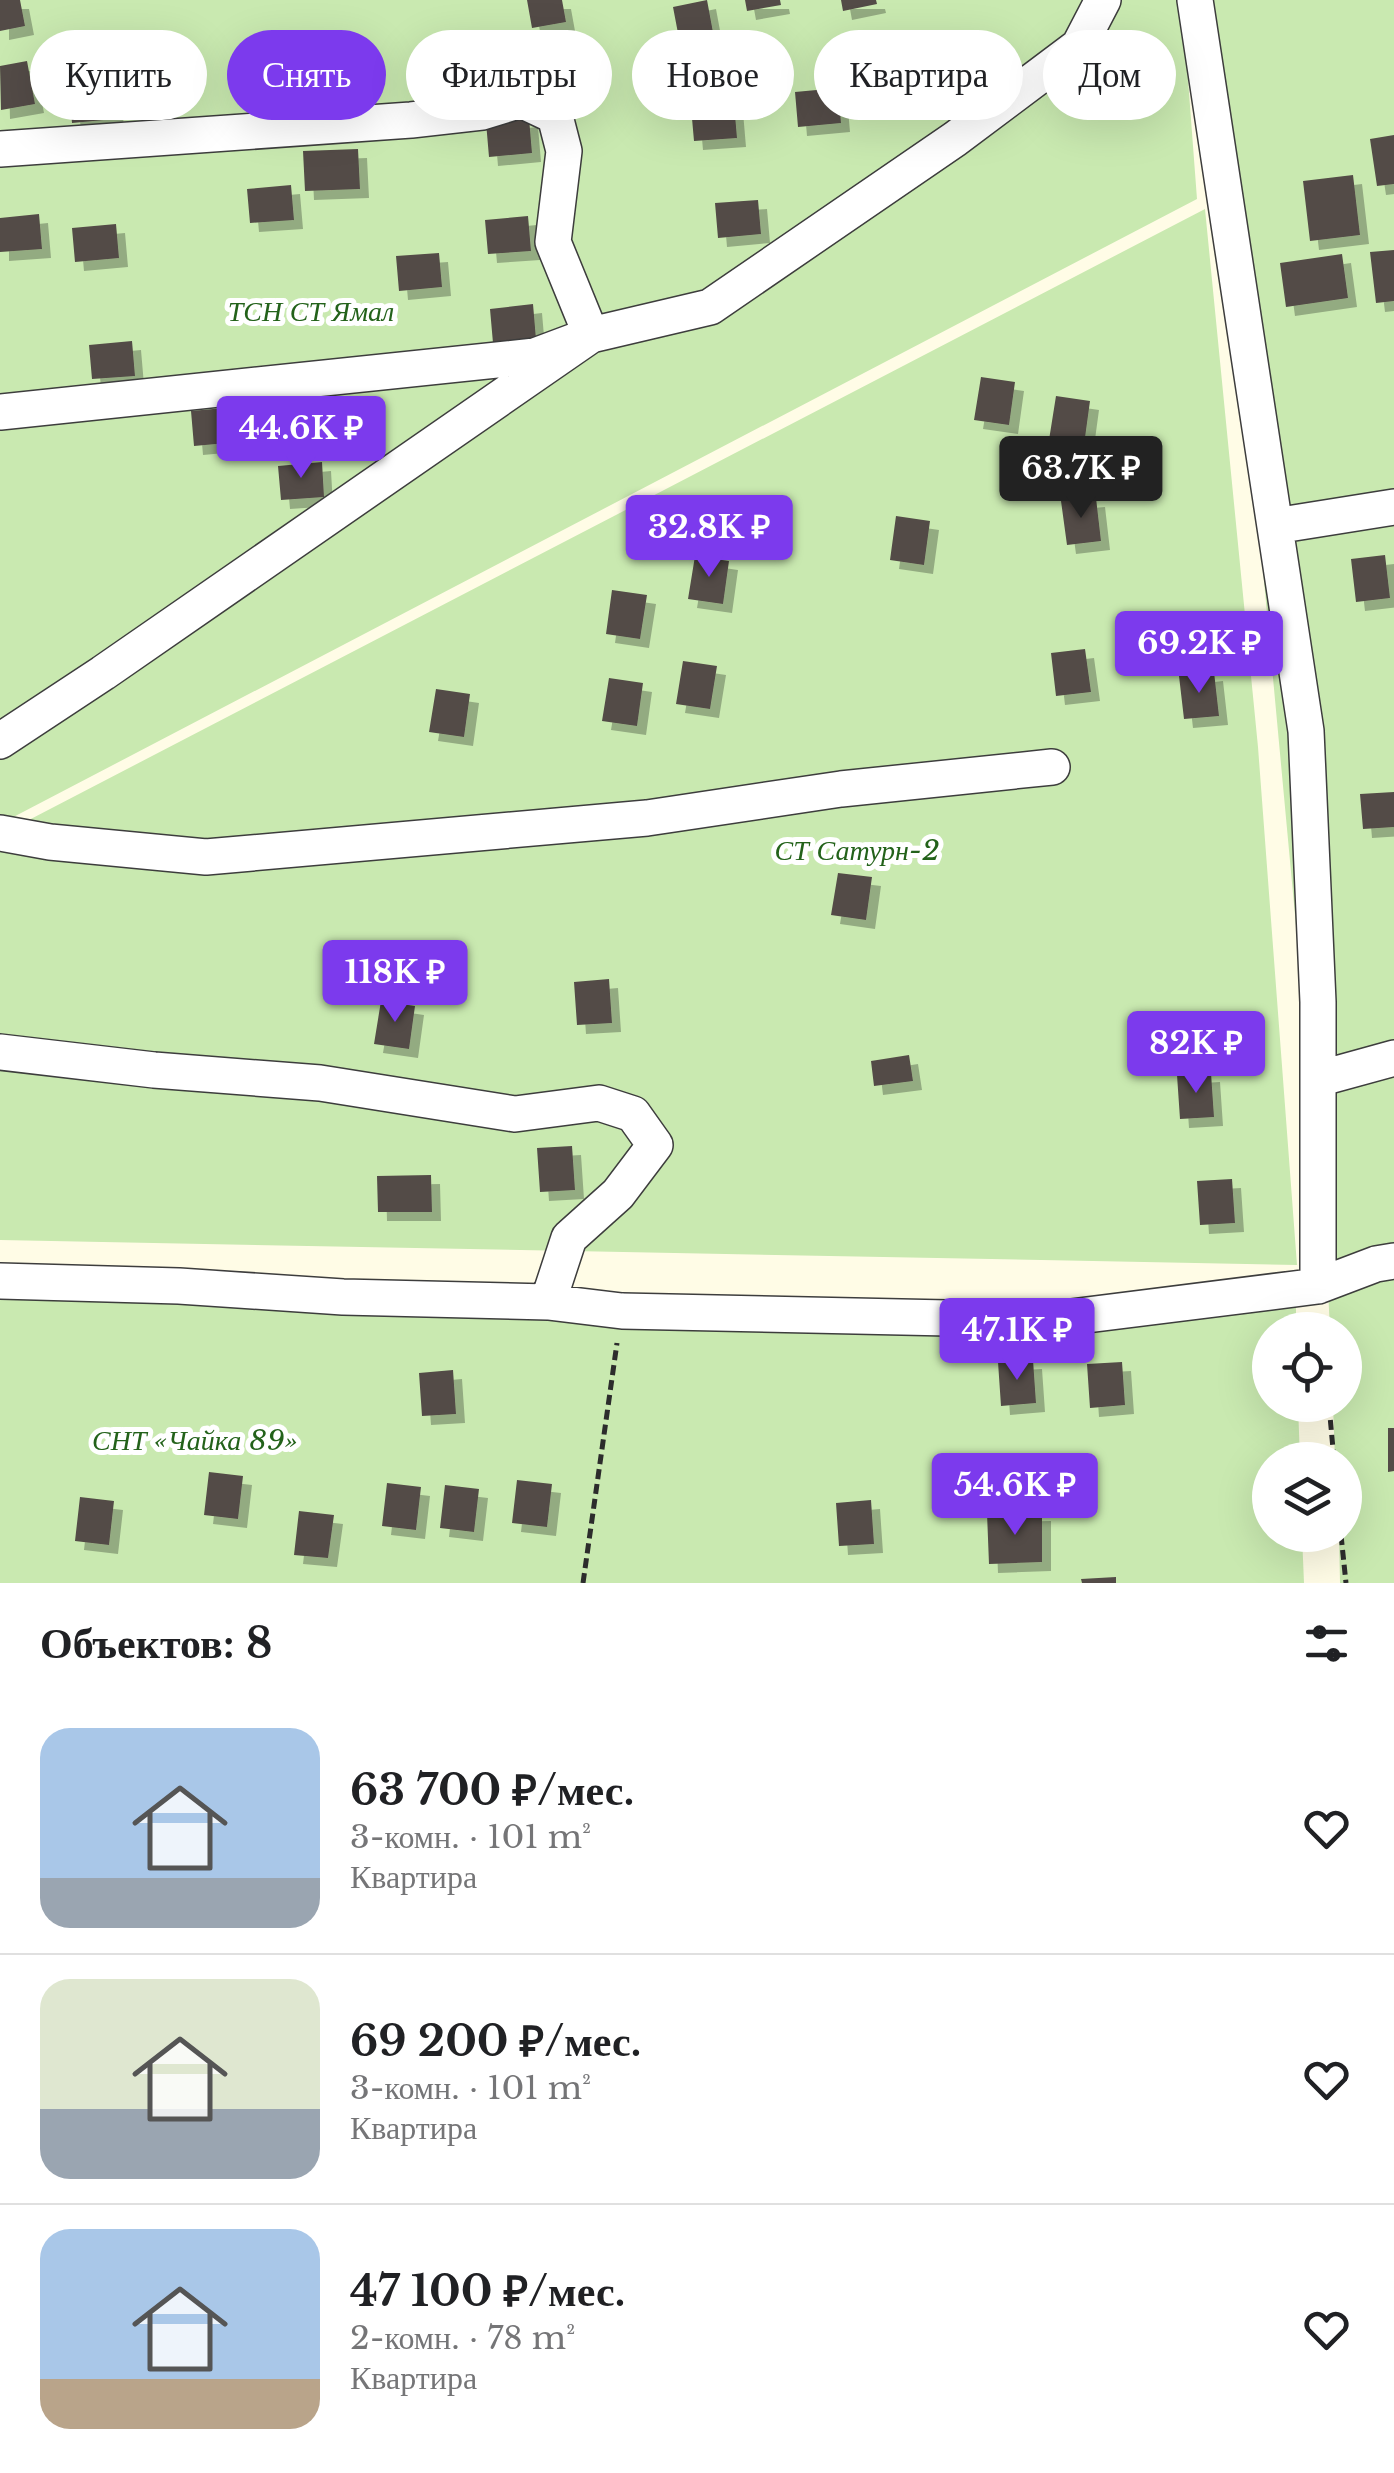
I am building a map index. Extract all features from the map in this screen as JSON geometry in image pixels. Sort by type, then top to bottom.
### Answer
[{"type":"street","points":[[0,412],[535,356],[591,335],[710,307],[955,139],[1079,46],[1103,0]]},
{"type":"street","points":[[1195,0],[1306,732],[1318,1002],[1318,1286]]},
{"type":"street","points":[[0,149],[411,120],[482,112],[522,100],[555,116],[564,151],[554,242],[591,335]]},
{"type":"street","points":[[0,740],[591,335]]},
{"type":"street","points":[[1275,526],[1394,507]]},
{"type":"street","points":[[0,834],[206,857],[647,818],[840,789],[1052,767]]},
{"type":"street","points":[[0,1052],[154,1070],[320,1083],[515,1114],[599,1103],[633,1114],[655,1145],[618,1194],[569,1238],[548,1302]]},
{"type":"street","points":[[1318,1079],[1394,1058]]},
{"type":"street","points":[[0,1282],[178,1286],[343,1298],[548,1302],[622,1310],[1047,1320],[1318,1286],[1394,1261]]},
{"type":"path","points":[[583,1583],[622,1310]]},
{"type":"path","points":[[1343,1552],[1346,1583]]},
{"type":"green space","name":"ТСН СТ Ямал","points":[[0,0],[1182,0],[1197,199],[0,824]]},
{"type":"green space","points":[[1210,0],[1394,0],[1394,1251],[1328,1270]]},
{"type":"green space","name":"СТ Сатурн-2","points":[[1205,209],[1258,747],[1297,1265],[0,1240],[0,835]]},
{"type":"green space","points":[[1394,1270],[1394,1583],[1340,1583],[1339,1552],[1362,1552],[1362,1442],[1334,1442],[1334,1422],[1362,1422],[1362,1312],[1329,1312],[1328,1289]]},
{"type":"green space","name":"СНТ «Чайка 89»","points":[[0,1295],[1296,1305],[1296,1312],[1252,1312],[1252,1422],[1299,1422],[1299,1442],[1252,1442],[1252,1552],[1303,1552],[1304,1583],[0,1583]]},
{"type":"building","points":[[0,0],[20,0],[25,26],[0,31]]},
{"type":"building","points":[[527,0],[562,0],[566,22],[532,28]]},
{"type":"building","points":[[707,0],[713,30],[677,30],[673,7]]},
{"type":"building","points":[[745,0],[780,0],[781,5],[747,11]]},
{"type":"building","points":[[841,0],[876,0],[877,4],[843,11]]},
{"type":"building","points":[[27,61],[30,105],[1,110],[0,66]]},
{"type":"building","points":[[814,90],[814,120],[841,123],[798,127],[795,92]]},
{"type":"building","points":[[529,120],[532,153],[489,157],[486,122]]},
{"type":"building","points":[[692,120],[735,120],[737,138],[694,141]]},
{"type":"building","points":[[1394,135],[1394,184],[1377,186],[1370,139]]},
{"type":"building","points":[[358,149],[360,189],[305,191],[303,151]]},
{"type":"building","points":[[1353,175],[1360,235],[1310,241],[1303,181]]},
{"type":"building","points":[[291,185],[294,220],[250,223],[247,189]]},
{"type":"building","points":[[758,200],[761,234],[718,238],[715,203]]},
{"type":"building","points":[[39,214],[42,249],[0,252],[0,218]]},
{"type":"building","points":[[528,216],[531,251],[488,254],[485,220]]},
{"type":"building","points":[[116,224],[119,258],[75,262],[72,228]]},
{"type":"building","points":[[1394,250],[1394,301],[1376,303],[1370,252]]},
{"type":"building","points":[[439,253],[442,287],[399,291],[396,256]]},
{"type":"building","points":[[1342,254],[1348,298],[1286,307],[1280,263]]},
{"type":"building","points":[[533,304],[536,339],[493,343],[490,309]]},
{"type":"building","points":[[132,341],[135,376],[92,379],[89,345]]},
{"type":"building","points":[[981,377],[1015,382],[1009,425],[974,420]]},
{"type":"building","points":[[1056,396],[1090,401],[1084,445],[1049,440]]},
{"type":"building","points":[[334,398],[337,433],[293,437],[290,402]]},
{"type":"building","points":[[235,407],[238,442],[194,446],[191,411]]},
{"type":"building","points":[[322,462],[324,497],[281,500],[278,466]]},
{"type":"building","points":[[1096,498],[1101,541],[1067,545],[1061,501]]},
{"type":"building","points":[[896,516],[930,521],[924,565],[890,560]]},
{"type":"building","points":[[1385,555],[1390,598],[1356,602],[1351,559]]},
{"type":"building","points":[[695,556],[729,561],[723,604],[688,599]]},
{"type":"building","points":[[612,590],[647,595],[640,639],[606,634]]},
{"type":"building","points":[[1085,649],[1091,692],[1056,696],[1051,653]]},
{"type":"building","points":[[683,661],[717,666],[710,709],[676,704]]},
{"type":"building","points":[[1214,672],[1219,716],[1184,719],[1179,676]]},
{"type":"building","points":[[609,678],[643,683],[637,726],[602,721]]},
{"type":"building","points":[[436,689],[470,694],[464,737],[429,732]]},
{"type":"building","points":[[1394,792],[1394,827],[1363,829],[1360,794]]},
{"type":"building","points":[[838,873],[872,877],[866,920],[831,915]]},
{"type":"building","points":[[609,979],[612,1023],[577,1025],[574,982]]},
{"type":"building","points":[[381,1001],[415,1006],[409,1049],[374,1044]]},
{"type":"building","points":[[909,1055],[913,1081],[874,1086],[871,1061]]},
{"type":"building","points":[[1211,1073],[1214,1117],[1180,1119],[1177,1075]]},
{"type":"building","points":[[572,1146],[575,1190],[540,1192],[537,1148]]},
{"type":"building","points":[[431,1175],[432,1212],[378,1212],[377,1176]]},
{"type":"building","points":[[1232,1179],[1235,1223],[1200,1225],[1197,1181]]},
{"type":"building","points":[[1033,1360],[1036,1403],[1001,1406],[998,1362]]},
{"type":"building","points":[[1122,1362],[1125,1405],[1090,1408],[1087,1364]]},
{"type":"building","points":[[453,1370],[456,1414],[422,1416],[419,1373]]},
{"type":"building","points":[[1388,1428],[1394,1428],[1394,1471],[1388,1472]]},
{"type":"building","points":[[209,1472],[243,1476],[238,1519],[204,1515]]},
{"type":"building","points":[[517,1480],[552,1484],[547,1527],[512,1523]]},
{"type":"building","points":[[387,1483],[421,1487],[416,1530],[382,1526]]},
{"type":"building","points":[[445,1485],[479,1489],[474,1532],[440,1528]]},
{"type":"building","points":[[80,1497],[114,1501],[109,1545],[75,1541]]},
{"type":"building","points":[[871,1500],[874,1544],[839,1546],[836,1503]]},
{"type":"building","points":[[299,1511],[334,1515],[328,1558],[294,1555]]},
{"type":"building","points":[[1042,1512],[1042,1562],[989,1564],[987,1513]]},
{"type":"building","points":[[1116,1577],[1116,1583],[1082,1583],[1081,1579]]}]
